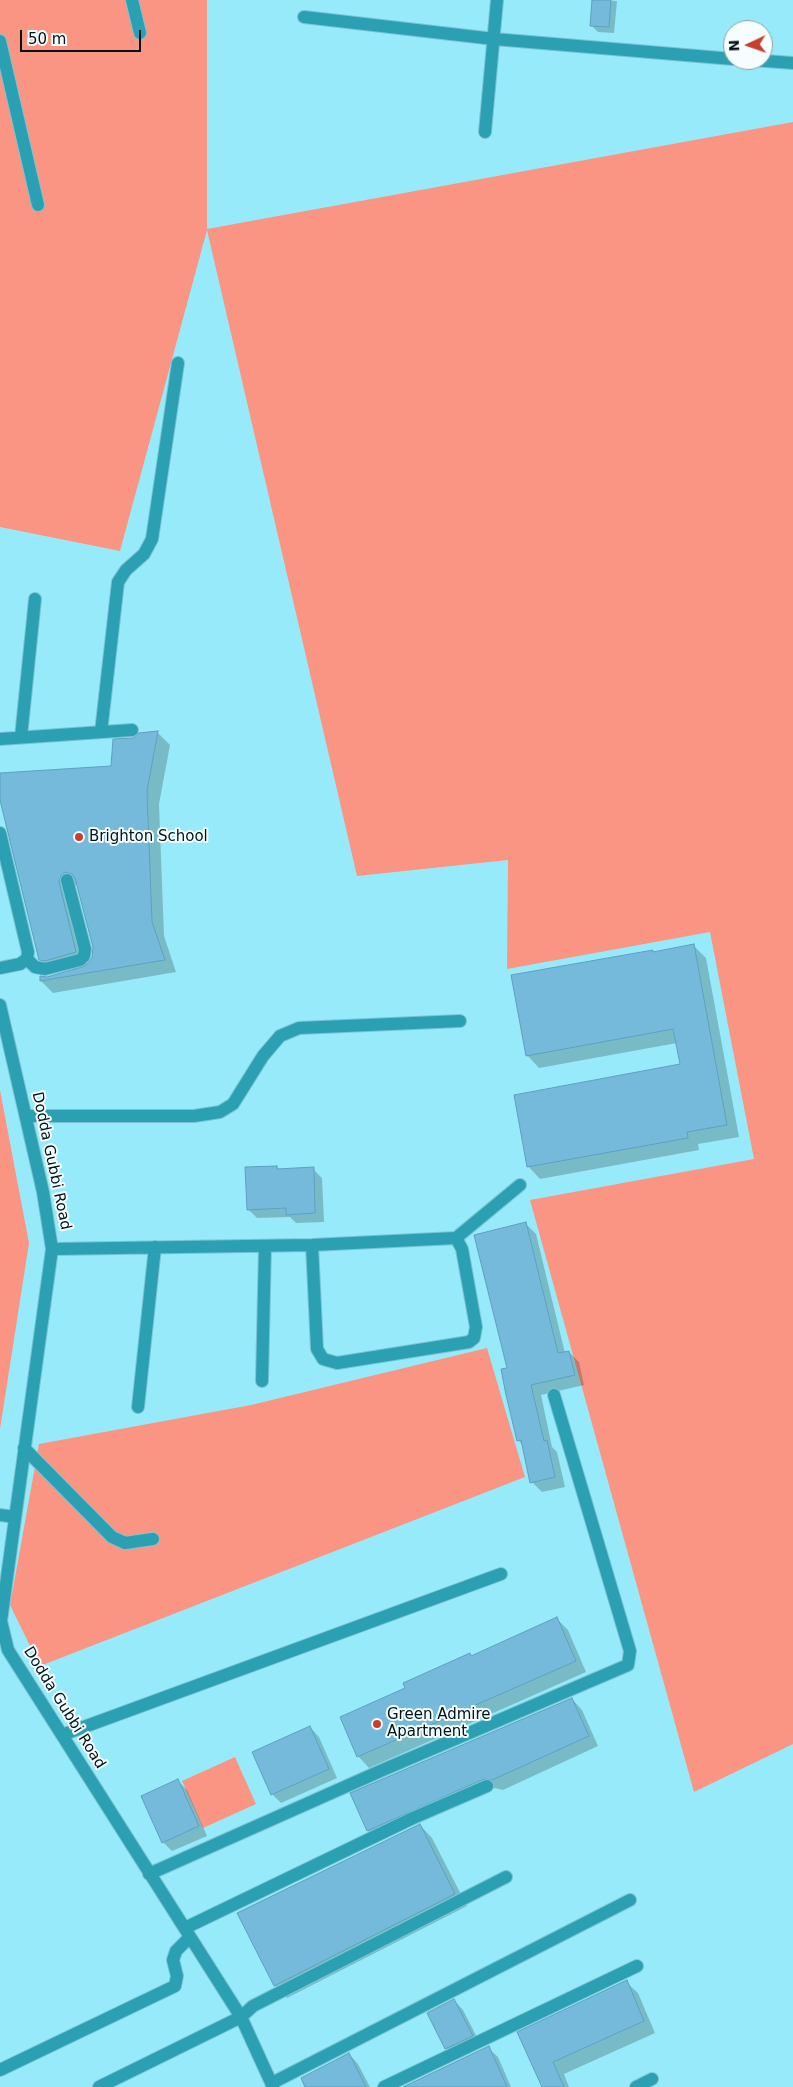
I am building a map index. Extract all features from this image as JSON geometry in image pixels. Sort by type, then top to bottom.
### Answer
[{"type":"street","points":[[132,0],[140,33]]},
{"type":"street","points":[[485,132],[498,0]]},
{"type":"street","points":[[304,17],[494,40],[723,57]]},
{"type":"street","points":[[0,41],[38,205]]},
{"type":"street","points":[[773,62],[793,63]]},
{"type":"street","points":[[101,732],[118,582],[126,570],[144,554],[152,539],[178,362]]},
{"type":"street","points":[[21,737],[35,599]]},
{"type":"street","points":[[0,739],[132,730]]},
{"type":"street","points":[[0,833],[28,952],[27,959],[20,964],[0,968]]},
{"type":"street","points":[[27,959],[35,967],[45,968],[80,960],[84,956],[85,949],[67,880]]},
{"type":"street","name":"Dodda Gubbi Road","points":[[0,1005],[43,1192],[52,1249],[1,1621],[8,1650],[241,2017],[272,2085]]},
{"type":"street","points":[[26,1116],[194,1116],[220,1112],[233,1104],[263,1056],[280,1036],[300,1028],[460,1021]]},
{"type":"street","points":[[52,1249],[312,1245],[456,1238],[520,1185]]},
{"type":"street","points":[[312,1245],[317,1350],[323,1359],[337,1364],[469,1342],[474,1338],[476,1327],[466,1268],[462,1249],[456,1238]]},
{"type":"street","points":[[262,1381],[265,1246]]},
{"type":"street","points":[[138,1407],[155,1247]]},
{"type":"street","points":[[149,1874],[385,1769],[628,1665],[630,1651],[554,1395]]},
{"type":"street","points":[[24,1448],[112,1536],[125,1543],[153,1539]]},
{"type":"street","points":[[0,1515],[15,1516]]},
{"type":"street","points":[[62,1735],[501,1574]]},
{"type":"street","points":[[0,2070],[176,1986],[177,1976],[173,1960],[187,1933],[413,1818],[487,1786]]},
{"type":"street","points":[[99,2087],[241,2017],[253,2006],[506,1876]]},
{"type":"street","points":[[272,2085],[630,1900]]},
{"type":"street","points":[[384,2087],[637,1966]]},
{"type":"street","points":[[636,2087],[652,2079]]},
{"type":"shaded area","points":[[0,0],[207,0],[207,229],[793,122],[793,1744],[694,1792],[530,1200],[754,1159],[710,932],[507,969],[508,860],[357,876],[207,230],[120,551],[0,527]]},
{"type":"shaded area","points":[[0,1090],[29,1243],[0,1429]]},
{"type":"shaded area","points":[[487,1348],[525,1477],[40,1666],[10,1605],[39,1444],[251,1405]]},
{"type":"shaded area","points":[[235,1757],[256,1804],[203,1828],[182,1781]]},
{"type":"building","points":[[592,0],[611,0],[609,27],[590,26]]},
{"type":"building","name":"Brighton School","points":[[158,731],[147,791],[152,922],[165,960],[40,981],[40,976],[47,977],[85,966],[92,958],[93,947],[75,878],[72,874],[65,872],[61,875],[59,882],[76,952],[45,961],[39,960],[0,800],[0,773],[111,766],[113,739],[133,738],[139,733]]},
{"type":"building","points":[[694,944],[727,1125],[687,1132],[688,1138],[527,1167],[514,1095],[680,1064],[673,1029],[526,1056],[511,975]]},
{"type":"building","points":[[277,1166],[277,1169],[314,1167],[315,1213],[286,1215],[286,1208],[247,1210],[245,1167]]},
{"type":"building","points":[[526,1222],[558,1353],[569,1351],[575,1375],[531,1385],[544,1441],[547,1440],[555,1477],[530,1483],[521,1440],[517,1441],[506,1395],[501,1369],[507,1368],[474,1235]]},
{"type":"building","points":[[557,1617],[576,1661],[357,1757],[340,1717],[405,1688],[403,1683],[470,1653],[471,1656]]},
{"type":"building","points":[[572,1698],[589,1736],[492,1780],[484,1779],[367,1831],[350,1793]]},
{"type":"building","points":[[310,1726],[329,1769],[271,1795],[252,1752]]},
{"type":"building","points":[[178,1779],[199,1826],[162,1843],[141,1796]]},
{"type":"building","points":[[420,1824],[455,1894],[274,1986],[237,1913]]},
{"type":"building","points":[[627,1980],[644,2021],[553,2062],[564,2087],[542,2087],[517,2032]]},
{"type":"building","points":[[454,1999],[473,2036],[445,2049],[427,2013]]},
{"type":"building","points":[[489,2046],[507,2087],[403,2087]]},
{"type":"building","points":[[349,2053],[366,2087],[305,2087],[301,2078]]},
{"type":"place","name":"Brighton School","points":[[79,837]]},
{"type":"place","name":"Green Admire Apartment","points":[[377,1724]]}]
